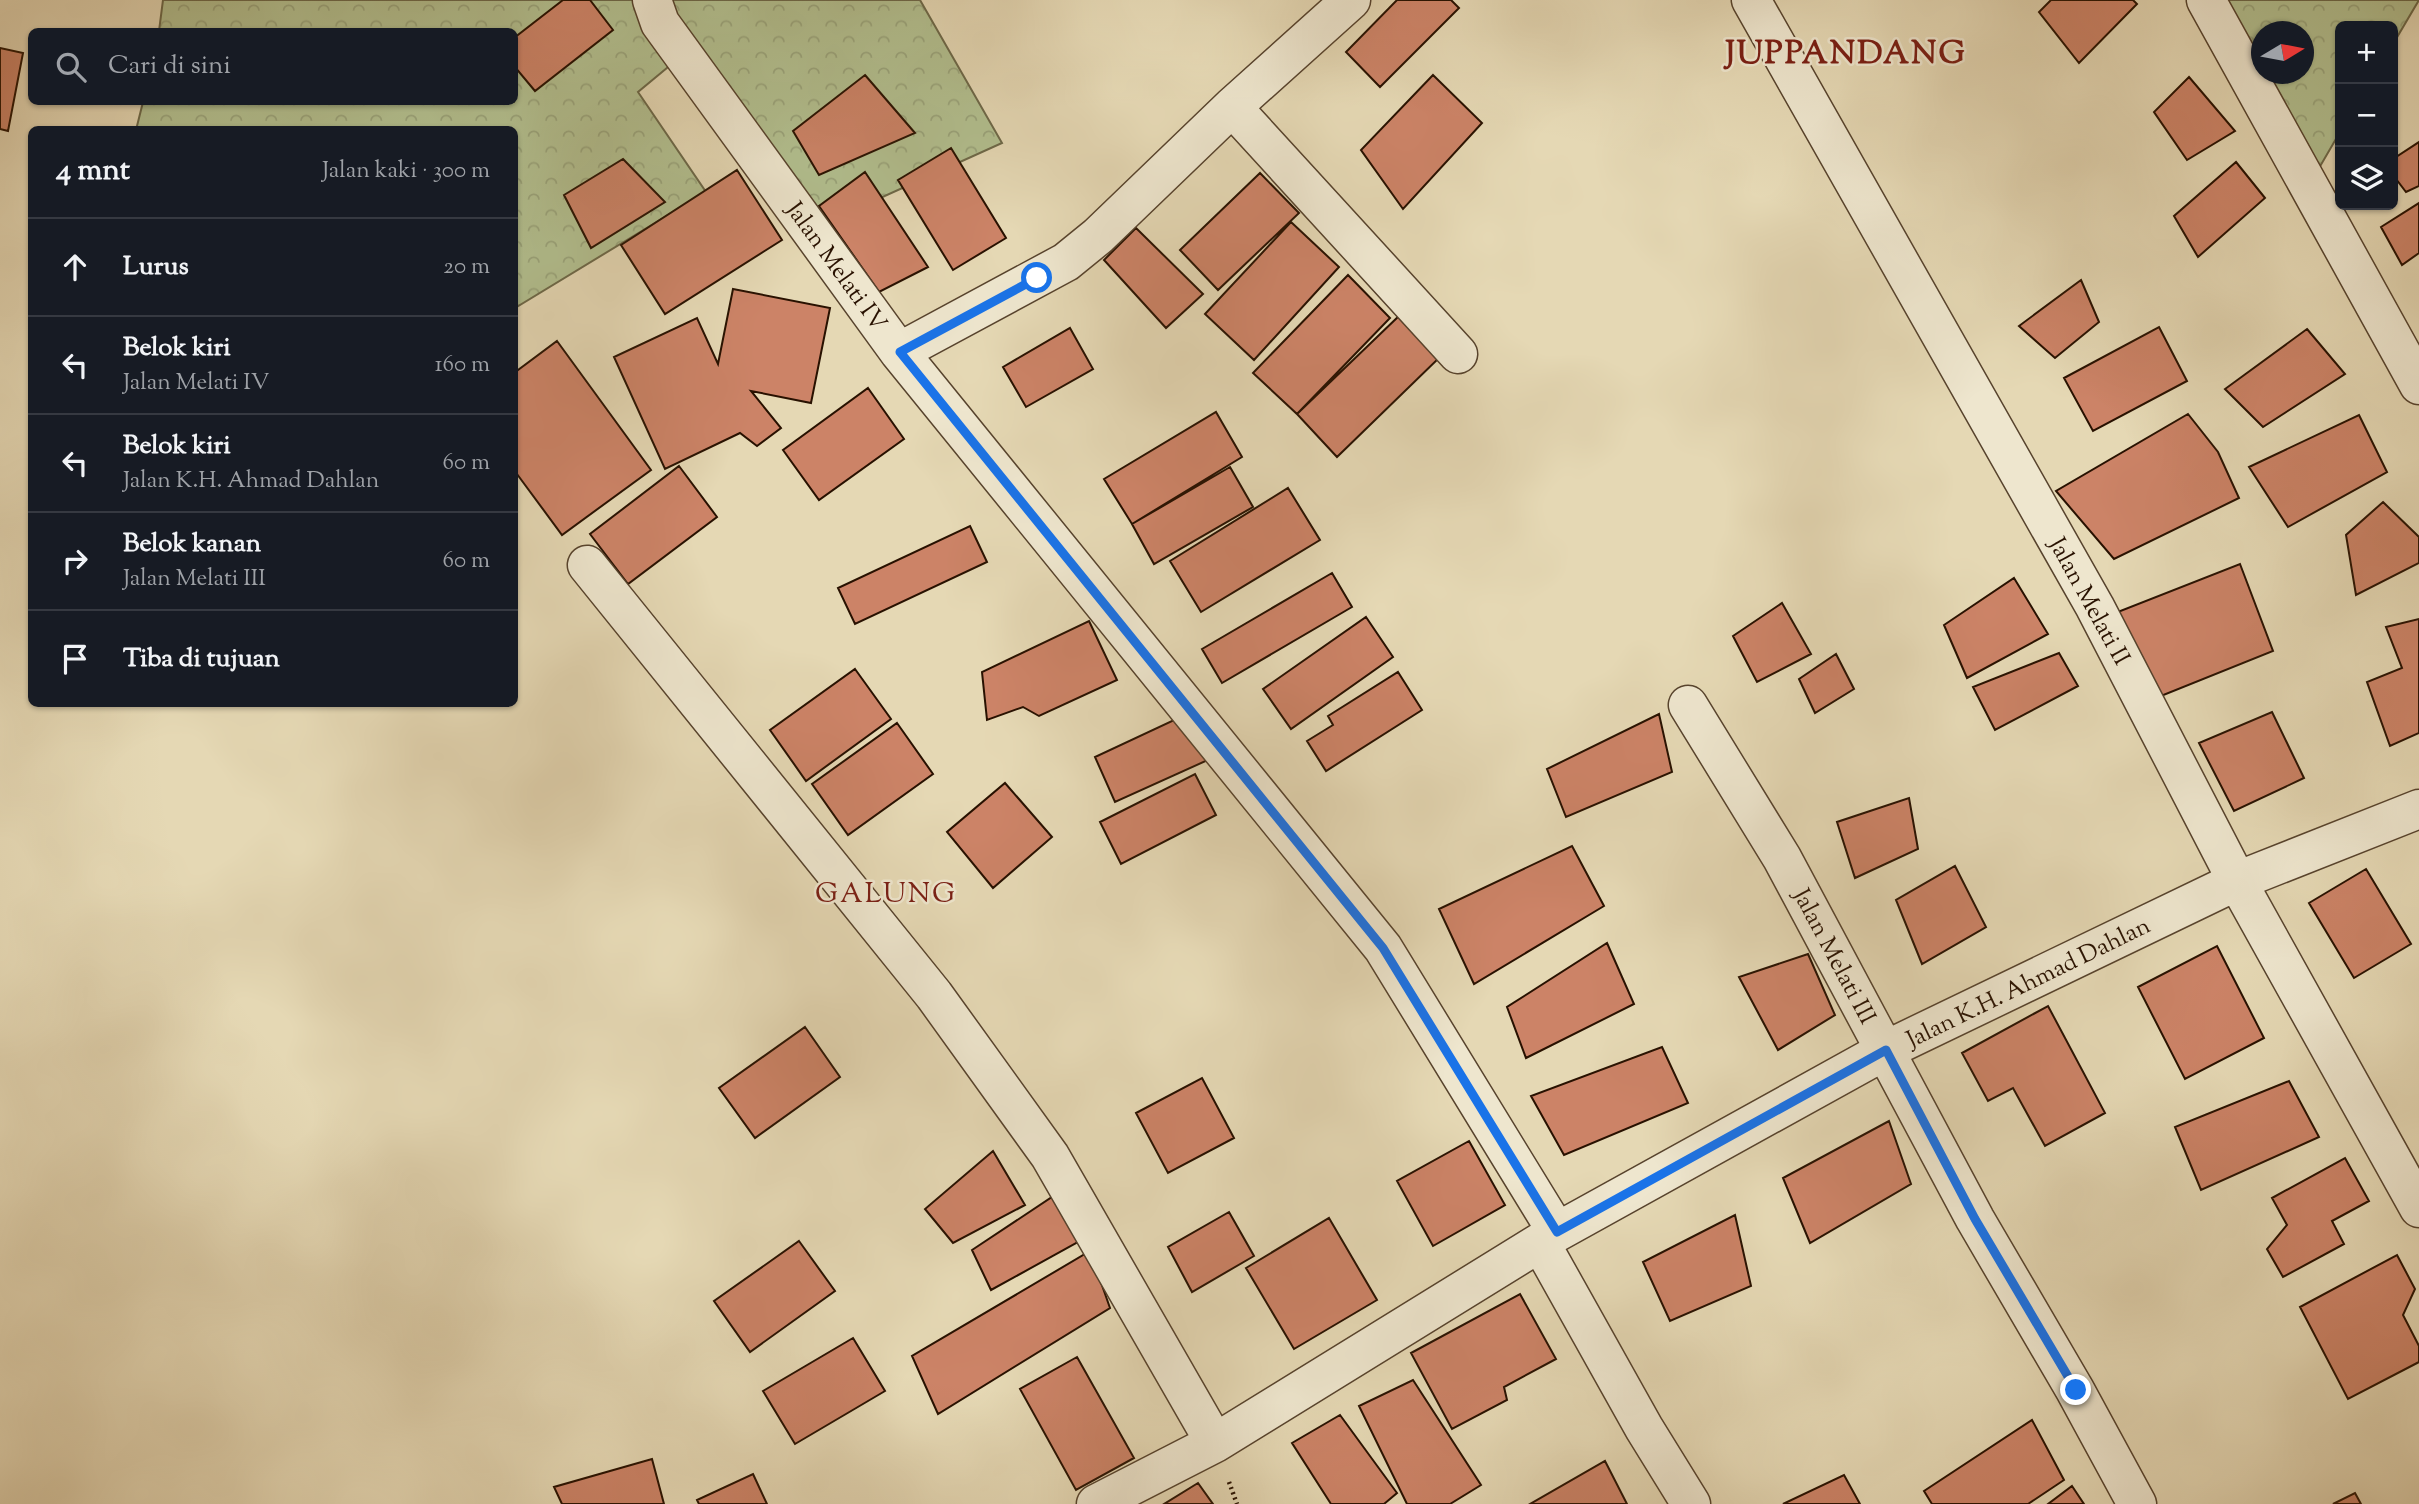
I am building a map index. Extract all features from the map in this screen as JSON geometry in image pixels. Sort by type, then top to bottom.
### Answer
[{"type":"street","name":"Jalan Melati IV","points":[[652,0],[660,23],[900,352],[1383,948],[1549,1238],[1644,1428],[1691,1504]]},
{"type":"street","points":[[900,352],[1066,262],[1098,236],[1232,107],[1351,0]]},
{"type":"street","name":"Jalan Melati II","points":[[1751,0],[2095,607],[2237,881],[2419,1208]]},
{"type":"street","points":[[2206,0],[2419,385]]},
{"type":"street","points":[[1232,107],[1458,354]]},
{"type":"street","points":[[587,565],[934,995],[1050,1156],[1215,1443]]},
{"type":"street","name":"Jalan Melati III","points":[[1688,705],[1782,858],[1975,1219],[2076,1390],[2137,1504]]},
{"type":"street","name":"Jalan K.H. Ahmad Dahlan","points":[[1096,1504],[1215,1443],[1549,1238],[1886,1050],[2237,881],[2419,809]]},
{"type":"green space","points":[[163,0],[920,0],[1002,143],[803,233],[691,48],[638,92],[706,192],[518,306],[518,126],[137,126],[142,105],[518,105],[518,28],[159,28]]},
{"type":"green space","points":[[2223,0],[2419,0],[2398,36],[2398,21],[2335,21],[2335,141],[2315,175],[2267,84],[2314,84],[2314,21],[2251,21],[2251,54]]},
{"type":"building","points":[[563,0],[590,0],[613,30],[535,91],[518,71],[518,35]]},
{"type":"building","points":[[1397,0],[1451,0],[1459,8],[1380,87],[1346,52]]},
{"type":"building","points":[[2051,0],[2133,0],[2137,4],[2079,63],[2039,12]]},
{"type":"building","points":[[0,48],[23,53],[8,131],[0,129]]},
{"type":"building","points":[[865,75],[915,133],[819,175],[793,131]]},
{"type":"building","points":[[1433,75],[1482,123],[1403,209],[1361,150]]},
{"type":"building","points":[[2189,77],[2235,131],[2187,160],[2154,112]]},
{"type":"building","points":[[2419,142],[2419,186],[2406,192],[2398,182],[2398,156]]},
{"type":"building","points":[[951,148],[1006,238],[953,270],[898,180]]},
{"type":"building","points":[[623,159],[665,202],[591,248],[564,195]]},
{"type":"building","points":[[2236,162],[2265,198],[2198,257],[2174,216]]},
{"type":"building","points":[[737,170],[782,240],[665,314],[621,245]]},
{"type":"building","points":[[865,172],[928,267],[879,292],[819,206]]},
{"type":"building","points":[[1260,173],[1299,213],[1218,290],[1180,250]]},
{"type":"building","points":[[2419,203],[2419,253],[2402,265],[2381,227]]},
{"type":"building","points":[[1291,222],[1339,267],[1254,360],[1205,314]]},
{"type":"building","points":[[1136,228],[1203,294],[1166,328],[1104,260]]},
{"type":"building","points":[[1348,275],[1390,318],[1297,414],[1253,373]]},
{"type":"building","points":[[2081,280],[2099,322],[2055,358],[2019,326]]},
{"type":"building","points":[[733,289],[830,308],[811,403],[751,391],[781,428],[757,446],[740,433],[665,469],[614,357],[697,318],[718,364]]},
{"type":"building","points":[[1401,314],[1441,356],[1337,457],[1297,414]]},
{"type":"building","points":[[2159,327],[2187,381],[2093,431],[2064,378]]},
{"type":"building","points":[[1070,328],[1093,369],[1026,407],[1003,367]]},
{"type":"building","points":[[2307,329],[2345,374],[2263,427],[2225,389]]},
{"type":"building","points":[[557,341],[651,470],[562,535],[518,475],[518,370]]},
{"type":"building","points":[[868,388],[904,439],[819,500],[783,450]]},
{"type":"building","points":[[1216,412],[1242,457],[1132,524],[1104,479]]},
{"type":"building","points":[[2188,414],[2218,452],[2239,498],[2114,559],[2056,491]]},
{"type":"building","points":[[2359,415],[2387,472],[2288,527],[2249,467]]},
{"type":"building","points":[[679,466],[717,517],[628,584],[590,534]]},
{"type":"building","points":[[1230,467],[1253,507],[1154,564],[1132,524]]},
{"type":"building","points":[[1288,488],[1320,540],[1201,612],[1170,561]]},
{"type":"building","points":[[2383,502],[2419,537],[2419,563],[2356,595],[2346,535]]},
{"type":"building","points":[[970,526],[987,562],[855,624],[838,588]]},
{"type":"building","points":[[2240,564],[2273,651],[2151,700],[2105,617]]},
{"type":"building","points":[[1332,573],[1352,607],[1222,683],[1202,649]]},
{"type":"building","points":[[2014,578],[2048,634],[1967,678],[1944,625]]},
{"type":"building","points":[[1782,603],[1811,654],[1757,682],[1733,636]]},
{"type":"building","points":[[1366,617],[1393,657],[1291,729],[1263,689]]},
{"type":"building","points":[[2419,619],[2419,733],[2390,746],[2367,682],[2402,668],[2386,627]]},
{"type":"building","points":[[1089,621],[1117,680],[1039,716],[1023,707],[987,720],[982,672]]},
{"type":"building","points":[[2059,653],[2078,686],[1995,730],[1973,687]]},
{"type":"building","points":[[1836,654],[1854,689],[1815,713],[1799,679]]},
{"type":"building","points":[[855,669],[891,719],[806,781],[770,730]]},
{"type":"building","points":[[1398,672],[1422,710],[1326,771],[1307,741],[1333,725],[1328,716]]},
{"type":"building","points":[[2272,712],[2304,778],[2234,811],[2199,743]]},
{"type":"building","points":[[1189,713],[1210,759],[1115,802],[1095,757]]},
{"type":"building","points":[[1659,714],[1672,772],[1566,817],[1547,769]]},
{"type":"building","points":[[897,723],[933,774],[848,835],[812,784]]},
{"type":"building","points":[[1195,774],[1216,815],[1121,864],[1100,822]]},
{"type":"building","points":[[1005,783],[1052,837],[993,888],[947,832]]},
{"type":"building","points":[[1909,798],[1918,849],[1855,878],[1837,822]]},
{"type":"building","points":[[1572,846],[1604,906],[1474,984],[1439,909]]},
{"type":"building","points":[[1955,866],[1986,927],[1922,964],[1896,900]]},
{"type":"building","points":[[2366,869],[2411,944],[2354,978],[2309,903]]},
{"type":"building","points":[[1607,943],[1634,1004],[1526,1058],[1507,1007]]},
{"type":"building","points":[[2217,946],[2264,1038],[2185,1079],[2138,987]]},
{"type":"building","points":[[1808,954],[1835,1015],[1778,1050],[1739,977]]},
{"type":"building","points":[[2048,1006],[2105,1113],[2045,1146],[2013,1088],[1988,1101],[1962,1053]]},
{"type":"building","points":[[805,1027],[840,1077],[755,1138],[719,1088]]},
{"type":"building","points":[[1662,1047],[1688,1103],[1564,1155],[1531,1096]]},
{"type":"building","points":[[1202,1078],[1234,1138],[1168,1173],[1136,1113]]},
{"type":"building","points":[[2289,1081],[2319,1137],[2201,1190],[2175,1127]]},
{"type":"building","points":[[1889,1121],[1911,1184],[1810,1243],[1783,1178]]},
{"type":"building","points":[[1469,1141],[1505,1205],[1433,1246],[1397,1181]]},
{"type":"building","points":[[993,1151],[1025,1205],[953,1243],[925,1209]]},
{"type":"building","points":[[2345,1158],[2369,1201],[2332,1221],[2344,1244],[2283,1277],[2267,1249],[2287,1225],[2272,1198]]},
{"type":"building","points":[[1052,1197],[1080,1241],[991,1290],[972,1250]]},
{"type":"building","points":[[1229,1212],[1254,1256],[1192,1292],[1168,1247]]},
{"type":"building","points":[[1735,1215],[1751,1286],[1670,1321],[1643,1262]]},
{"type":"building","points":[[1329,1218],[1377,1300],[1294,1349],[1246,1268]]},
{"type":"building","points":[[799,1241],[835,1291],[750,1352],[714,1301]]},
{"type":"building","points":[[1090,1251],[1110,1308],[938,1414],[912,1356]]},
{"type":"building","points":[[2397,1255],[2415,1289],[2403,1315],[2419,1346],[2419,1362],[2348,1399],[2300,1307]]},
{"type":"building","points":[[1520,1294],[1556,1359],[1504,1387],[1507,1400],[1452,1429],[1411,1353]]},
{"type":"building","points":[[853,1338],[885,1391],[795,1444],[763,1391]]},
{"type":"building","points":[[1077,1357],[1134,1458],[1076,1490],[1020,1389]]},
{"type":"building","points":[[1413,1380],[1481,1485],[1450,1504],[1407,1504],[1359,1406]]},
{"type":"building","points":[[1340,1415],[1397,1493],[1384,1504],[1331,1504],[1292,1443]]},
{"type":"building","points":[[2032,1420],[2064,1480],[2028,1504],[1932,1504],[1924,1491]]},
{"type":"building","points":[[652,1459],[664,1504],[562,1504],[554,1487]]},
{"type":"building","points":[[1605,1461],[1627,1504],[1530,1504]]},
{"type":"building","points":[[753,1474],[767,1504],[699,1504],[697,1500]]},
{"type":"building","points":[[1844,1475],[1860,1504],[1783,1504]]},
{"type":"building","points":[[1198,1483],[1213,1504],[1164,1504]]},
{"type":"building","points":[[2072,1486],[2084,1504],[2048,1504]]},
{"type":"building","points":[[2355,1493],[2361,1504],[2333,1504]]},
{"type":"district","name":"JUPPANDANG","points":[[1846,52]]},
{"type":"district","name":"GALUNG","points":[[886,892]]},
{"type":"route","points":[[1037,278],[900,352],[1383,948],[1557,1232],[1886,1050],[1975,1219],[2076,1390]]}]
